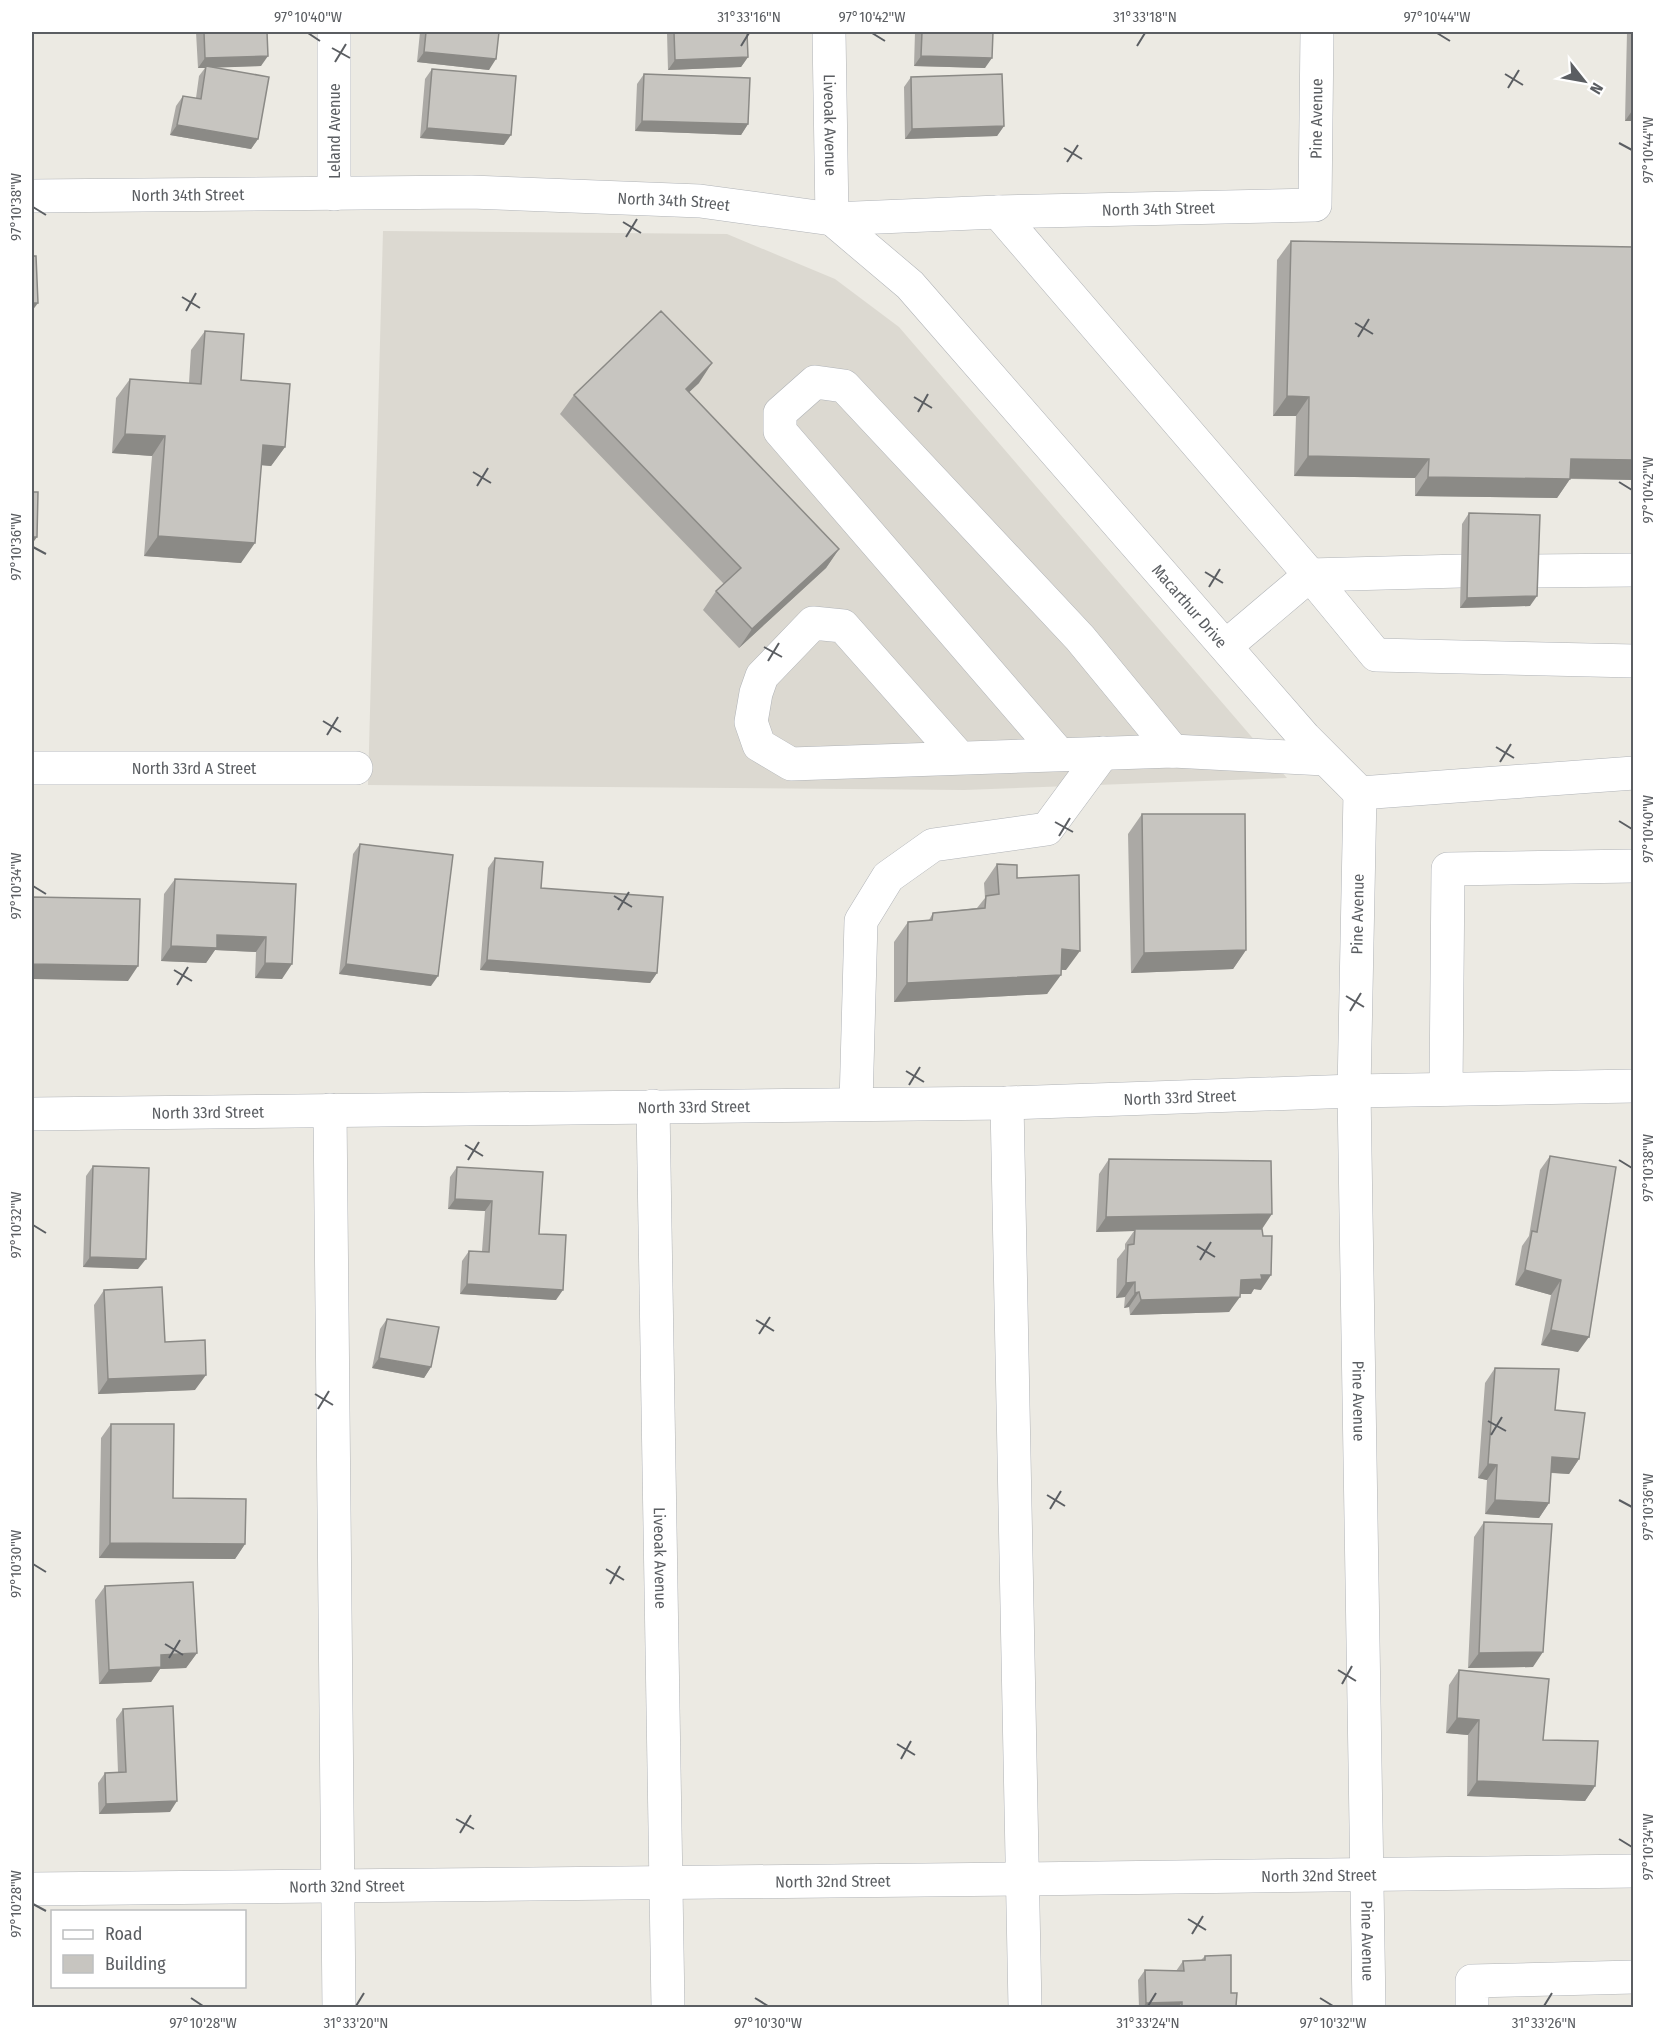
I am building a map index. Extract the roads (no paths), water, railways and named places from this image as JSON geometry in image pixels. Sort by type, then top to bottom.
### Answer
[{"type":"street","name":"Leland Avenue","points":[[334,32],[334,194]]},
{"type":"street","name":"Liveoak Avenue","points":[[829,32],[832,219]]},
{"type":"street","name":"Pine Avenue","points":[[1315,206],[1317,32]]},
{"type":"street","name":"North 34th Street","points":[[32,195],[471,192],[700,201],[832,219],[998,212],[1315,206]]},
{"type":"street","points":[[998,212],[1310,574],[1376,655],[1634,661]]},
{"type":"street","name":"Macarthur Drive","points":[[832,219],[910,285],[1305,738],[1359,793]]},
{"type":"street","points":[[1059,754],[780,431],[780,413],[815,382],[844,386],[1080,638],[1173,751]]},
{"type":"street","points":[[1532,571],[1634,570]]},
{"type":"street","points":[[1226,646],[1310,574],[1461,571]]},
{"type":"street","points":[[959,757],[843,626],[813,623],[762,676],[756,693],[751,722],[759,745],[791,764],[1173,751],[1325,759]]},
{"type":"street","points":[[856,1104],[861,921],[888,877],[933,845],[1047,829],[1103,753]]},
{"type":"street","name":"North 33rd A Street","points":[[32,768],[357,768]]},
{"type":"street","points":[[1359,793],[1634,773]]},
{"type":"street","name":"Pine Avenue","points":[[1359,793],[1354,1091],[1368,1875],[1368,2007]]},
{"type":"street","points":[[1446,1089],[1448,869],[1634,866]]},
{"type":"street","name":"North 33rd Street","points":[[32,1114],[1007,1103],[1354,1091],[1634,1086]]},
{"type":"street","points":[[1007,1103],[1025,2007]]},
{"type":"street","name":"Liveoak Avenue","points":[[653,1106],[668,2007]]},
{"type":"street","points":[[330,1110],[339,2007]]},
{"type":"street","name":"North 32nd Street","points":[[32,1889],[1368,1875],[1634,1870]]},
{"type":"street","points":[[1472,2007],[1472,1981],[1634,1977]]}]
